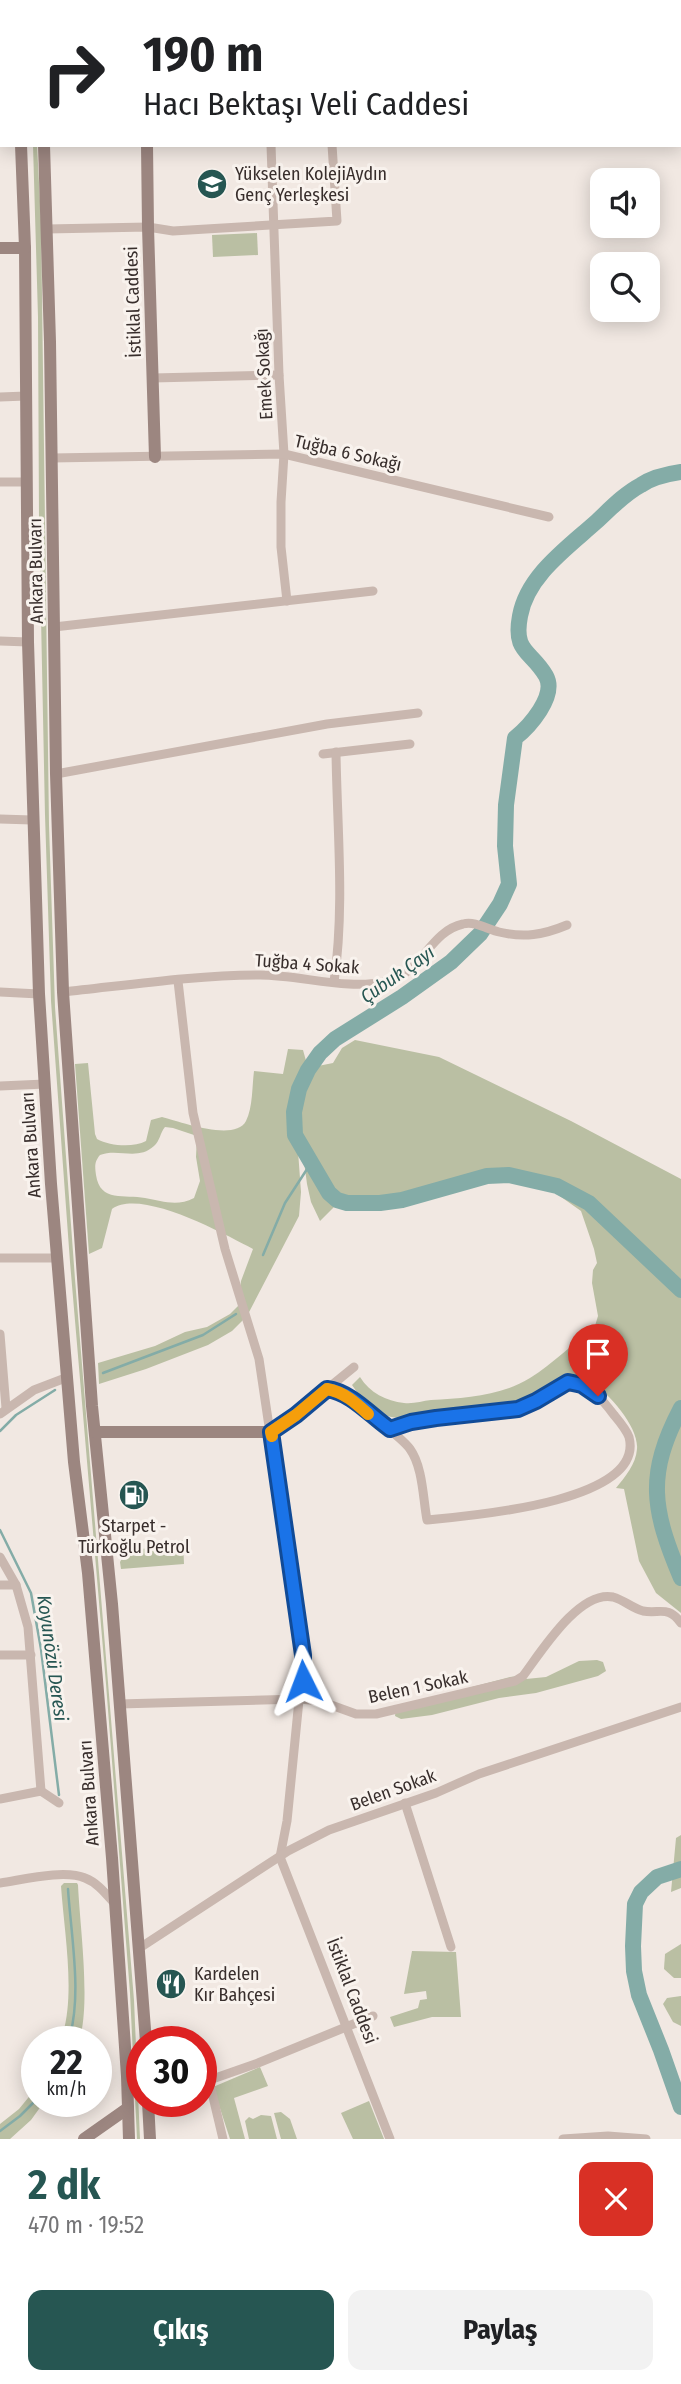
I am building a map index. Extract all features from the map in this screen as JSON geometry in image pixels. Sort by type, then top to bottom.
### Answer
[{"type":"main road","name":"Ankara Bulvarı","points":[[21,147],[25,248],[28,642],[39,993],[68,1377],[100,1706],[126,2077]]},
{"type":"main road","name":"Ankara Bulvarı","points":[[44,147],[56,774],[63,992],[95,1432],[145,2026]]},
{"type":"main road","name":"İstiklal Caddesi","points":[[147,147],[155,457]]},
{"type":"main road","points":[[0,248],[25,248]]},
{"type":"main road","points":[[95,1432],[271,1432],[327,1389],[348,1397],[390,1429]]},
{"type":"main road","points":[[84,2139],[126,2109]]},
{"type":"main road","name":"Ankara Bulvarı","points":[[128,2117],[129,2139]]},
{"type":"main road","points":[[149,2117],[150,2139]]},
{"type":"street","name":"Emek Sokağı","points":[[271,147],[284,454],[281,524],[288,601]]},
{"type":"street","points":[[47,229],[148,227],[173,231],[337,221],[332,147]]},
{"type":"street","points":[[153,379],[279,375]]},
{"type":"street","points":[[0,397],[26,396]]},
{"type":"street","name":"Tuğba 6 Sokağı","points":[[52,458],[284,454],[549,517]]},
{"type":"street","points":[[0,482],[26,482]]},
{"type":"street","points":[[54,627],[373,591]]},
{"type":"street","points":[[0,641],[28,642]]},
{"type":"street","points":[[56,774],[327,724],[418,713]]},
{"type":"street","points":[[323,754],[410,744]]},
{"type":"street","points":[[334,982],[339,919],[336,752]]},
{"type":"street","points":[[0,819],[32,820]]},
{"type":"street","name":"Tuğba 4 Sokak","points":[[63,992],[240,975],[277,975],[376,984],[399,978],[412,970],[447,931],[465,923],[499,932],[538,935],[567,925]]},
{"type":"street","points":[[178,981],[193,1113],[225,1249],[259,1359],[303,1655],[303,1681],[287,1821],[279,1857]]},
{"type":"street","points":[[0,992],[39,993]]},
{"type":"street","points":[[0,1086],[45,1084]]},
{"type":"street","points":[[0,1258],[58,1258]]},
{"type":"street","points":[[0,1334],[3,1411]]},
{"type":"street","points":[[327,1389],[354,1367]]},
{"type":"street","points":[[3,1411],[34,1390],[68,1377]]},
{"type":"street","points":[[574,1382],[598,1396],[629,1437],[628,1453],[625,1464],[617,1475],[589,1489],[495,1513],[427,1520],[419,1476],[410,1449],[390,1429],[436,1418],[518,1409],[536,1401],[559,1385],[574,1382]]},
{"type":"street","points":[[0,1557],[16,1585],[28,1627],[41,1791]]},
{"type":"street","points":[[0,1585],[16,1585]]},
{"type":"street","name":"Belen 1 Sokak","points":[[119,1704],[300,1699],[320,1701],[356,1714],[376,1714],[515,1681],[523,1676],[578,1608],[602,1597],[615,1598],[641,1611],[664,1610],[681,1623]]},
{"type":"street","points":[[0,1655],[31,1655]]},
{"type":"street","name":"Belen Sokak","points":[[138,1949],[279,1857],[329,1830],[479,1774],[681,1707]]},
{"type":"street","points":[[0,1799],[41,1791],[59,1803]]},
{"type":"street","points":[[405,1803],[451,1947]]},
{"type":"street","name":"İstiklal Caddesi","points":[[279,1857],[390,2139]]},
{"type":"street","points":[[0,1883],[78,1876],[95,1884],[115,1904]]},
{"type":"street","points":[[217,2077],[373,2016]]},
{"type":"street","points":[[216,2117],[223,2139]]},
{"type":"street","points":[[563,2139],[608,2136],[646,2139]]},
{"type":"green space","points":[[33,147],[37,147],[41,220],[49,825],[55,1007],[135,2026],[132,2026],[51,1001],[39,518],[38,317]]},
{"type":"green space","points":[[257,233],[258,255],[213,257],[212,235]]},
{"type":"green space","points":[[355,1040],[439,1057],[571,1121],[681,1179],[681,1613],[656,1593],[639,1561],[624,1489],[616,1488],[635,1460],[637,1449],[633,1431],[614,1403],[592,1382],[566,1373],[537,1395],[518,1403],[456,1410],[418,1418],[383,1414],[372,1408],[352,1385],[360,1377],[379,1395],[408,1403],[495,1392],[530,1378],[594,1329],[598,1316],[592,1283],[593,1270],[597,1263],[594,1249],[581,1211],[547,1187],[490,1180],[380,1208],[358,1210],[334,1207],[320,1221],[311,1202],[307,1184],[300,1131],[299,1216],[247,1316],[232,1331],[208,1345],[99,1384],[98,1363],[155,1346],[185,1332],[207,1327],[230,1314],[238,1306],[241,1281],[253,1249],[223,1233],[162,1208],[125,1204],[112,1209],[102,1248],[89,1254],[75,1064],[88,1063],[97,1139],[128,1145],[146,1141],[151,1120],[162,1117],[207,1129],[231,1130],[240,1127],[246,1121],[250,1109],[254,1071],[283,1074],[288,1049],[303,1050],[308,1068],[333,1063],[342,1048]],"holes":[[[165,1127],[197,1136],[196,1157],[200,1181],[194,1198],[170,1202],[114,1196],[98,1184],[95,1169],[100,1155],[141,1153],[156,1144]]]},
{"type":"green space","points":[[183,1540],[184,1564],[121,1569],[120,1562],[130,1544],[131,1550],[160,1547],[160,1542]]},
{"type":"green space","points":[[579,1661],[603,1662],[606,1671],[598,1676],[536,1693],[499,1698],[432,1715],[401,1719],[395,1716],[396,1707],[510,1677],[546,1677]]},
{"type":"green space","points":[[681,1835],[681,1888],[671,1892],[676,1838]]},
{"type":"green space","points":[[64,1883],[78,1885],[84,1965],[82,2026],[65,2026],[69,1986],[61,1886]]},
{"type":"green space","points":[[681,1944],[681,1978],[674,1978],[664,1969],[665,1954]]},
{"type":"green space","points":[[412,1951],[456,1952],[461,2017],[432,2017],[394,2027],[390,2017],[418,2008],[420,2000],[427,1999],[426,1991],[404,1994]]},
{"type":"green space","points":[[681,1996],[681,2026],[673,2022],[663,2004],[667,1998]]},
{"type":"green space","points":[[260,2067],[268,2086],[234,2098],[245,2139],[230,2139],[217,2099],[217,2085]]},
{"type":"green space","points":[[369,2101],[384,2139],[353,2139],[341,2113]]},
{"type":"green space","points":[[21,2107],[21,2117],[33,2117],[10,2139],[0,2139],[0,2124]]},
{"type":"green space","points":[[281,2112],[290,2119],[297,2139],[281,2139],[274,2113]]},
{"type":"green space","points":[[261,2115],[271,2116],[277,2139],[249,2139],[245,2121],[249,2117],[253,2119]]},
{"type":"green space","points":[[136,2117],[139,2117],[140,2139],[137,2139]]},
{"type":"waterway","name":"Çubuk Çayı","points":[[681,472],[650,480],[623,497],[550,564],[539,576],[524,602],[518,628],[519,637],[525,650],[546,676],[548,693],[534,719],[515,738],[506,805],[505,846],[509,884],[500,904],[480,934],[451,962],[335,1039],[320,1053],[299,1089],[294,1112],[295,1135],[329,1193],[337,1200],[347,1203],[402,1200],[487,1176],[509,1175],[557,1186],[589,1203],[681,1290]]},
{"type":"waterway","name":"Koyunözü Deresi","points":[[263,1255],[285,1203],[311,1163]]},
{"type":"waterway","name":"Koyunözü Deresi","points":[[103,1373],[203,1335],[236,1314]]},
{"type":"waterway","name":"Koyunözü Deresi","points":[[0,1431],[16,1415],[55,1390]]},
{"type":"waterway","name":"Çubuk Çayı","points":[[681,1408],[662,1453],[657,1492],[664,1532],[681,1578]]},
{"type":"waterway","name":"Koyunözü Deresi","points":[[0,1530],[31,1593],[41,1649],[59,1795]]},
{"type":"waterway","name":"Çubuk Çayı","points":[[681,1869],[657,1877],[641,1892],[635,1904],[633,1946],[639,1995],[681,2107]]},
{"type":"waterway","name":"Koyunözü Deresi","points":[[68,1889],[75,1987],[72,2026]]},
{"type":"waterway","name":"Koyunözü Deresi","points":[[0,2131],[21,2115]]},
{"type":"slow traffic","points":[[272,1436],[271,1432],[327,1389],[348,1397],[368,1414]]},
{"type":"place","name":"Yükselen KolejiAydın Genç Yerleşkesi","points":[[212,184]]},
{"type":"place","name":"Starpet - Türkoğlu Petrol","points":[[134,1495]]},
{"type":"place","name":"Kardelen Kır Bahçesi","points":[[171,1984]]},
{"type":"route","points":[[303,1681],[303,1655],[271,1432],[327,1389],[348,1397],[390,1429],[436,1418],[518,1409],[568,1382],[582,1385],[598,1396]]}]
